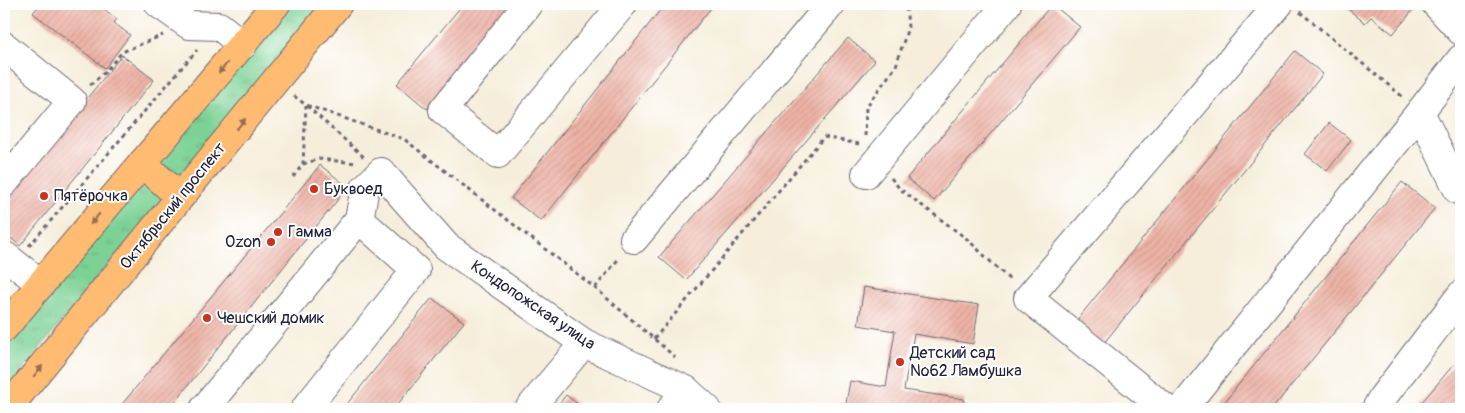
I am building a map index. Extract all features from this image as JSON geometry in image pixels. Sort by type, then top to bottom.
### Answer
[{"type":"main road","points":[[4,328],[276,4]]},
{"type":"main road","name":"Октябрьский проспект","points":[[8,409],[338,4]]},
{"type":"main road","points":[[142,163],[180,197]]},
{"type":"street","points":[[159,4],[190,25],[218,26],[243,45]]},
{"type":"street","points":[[528,4],[443,110],[498,154],[623,4]]},
{"type":"street","points":[[634,239],[831,4]]},
{"type":"street","points":[[872,167],[1007,4]]},
{"type":"street","points":[[1436,4],[1461,31]]},
{"type":"street","points":[[1166,409],[1028,298],[1289,7]]},
{"type":"street","points":[[4,46],[72,101],[4,183]]},
{"type":"street","points":[[1182,409],[1461,59]]},
{"type":"street","points":[[1420,112],[1460,192]]},
{"type":"street","points":[[204,409],[359,219],[365,188],[378,169]]},
{"type":"street","name":"Кондопожская улица","points":[[378,169],[446,246],[584,343],[679,400],[707,409]]},
{"type":"street","points":[[305,409],[416,270],[359,219]]},
{"type":"street","points":[[9,259],[41,284]]},
{"type":"street","points":[[1376,409],[1382,398],[1461,295]]},
{"type":"street","points":[[529,409],[584,343]]},
{"type":"path","points":[[654,339],[824,137],[865,145],[866,106],[896,66],[908,26],[906,4]]},
{"type":"path","points":[[1289,7],[1420,112]]},
{"type":"path","points":[[72,101],[105,72],[122,52],[190,25]]},
{"type":"path","points":[[9,259],[218,26]]},
{"type":"path","points":[[274,83],[306,105],[378,169]]},
{"type":"path","points":[[293,177],[303,164],[306,105]]},
{"type":"path","points":[[306,105],[404,139],[595,288],[676,358]]},
{"type":"path","points":[[303,164],[319,159],[344,161],[378,169]]},
{"type":"path","points":[[872,167],[967,239],[1028,298]]},
{"type":"path","points":[[595,288],[634,239]]},
{"type":"green space","points":[[274,4],[323,4],[4,392],[4,331]]},
{"type":"building","points":[[40,4],[97,4],[117,19],[114,23],[130,35],[105,68],[33,13]]},
{"type":"building","points":[[463,4],[514,4],[427,109],[397,84]]},
{"type":"building","points":[[665,4],[714,4],[541,221],[511,198]]},
{"type":"building","points":[[1052,4],[1080,27],[934,201],[907,178]]},
{"type":"building","points":[[1344,4],[1418,4],[1393,34],[1371,17],[1365,23]]},
{"type":"building","points":[[848,38],[875,61],[686,280],[659,257]]},
{"type":"building","points":[[1295,51],[1323,74],[1103,344],[1076,321]]},
{"type":"building","points":[[122,55],[154,80],[20,246],[4,232],[4,201]]},
{"type":"building","points":[[1329,123],[1351,140],[1327,171],[1305,154]]},
{"type":"building","points":[[320,165],[348,187],[169,409],[118,409]]},
{"type":"building","points":[[1402,182],[1435,208],[1272,409],[1219,409]]},
{"type":"building","name":"Детский сад №62 Ламбушка","points":[[864,287],[979,305],[973,344],[914,334],[904,390],[964,399],[963,409],[845,409],[850,381],[886,387],[895,331],[858,325]]},
{"type":"building","points":[[432,298],[464,322],[394,409],[343,409]]},
{"type":"building","points":[[1461,356],[1461,409],[1416,409]]},
{"type":"building","points":[[566,395],[584,409],[555,409]]},
{"type":"place","name":"Буквоед","points":[[314,189]]},
{"type":"place","name":"Пятёрочка","points":[[44,196]]},
{"type":"place","name":"Гамма","points":[[278,232]]},
{"type":"place","name":"Ozon","points":[[271,242]]},
{"type":"place","name":"Чешский домик","points":[[207,318]]},
{"type":"place","name":"Детский сад №62 Ламбушка","points":[[900,362]]}]
